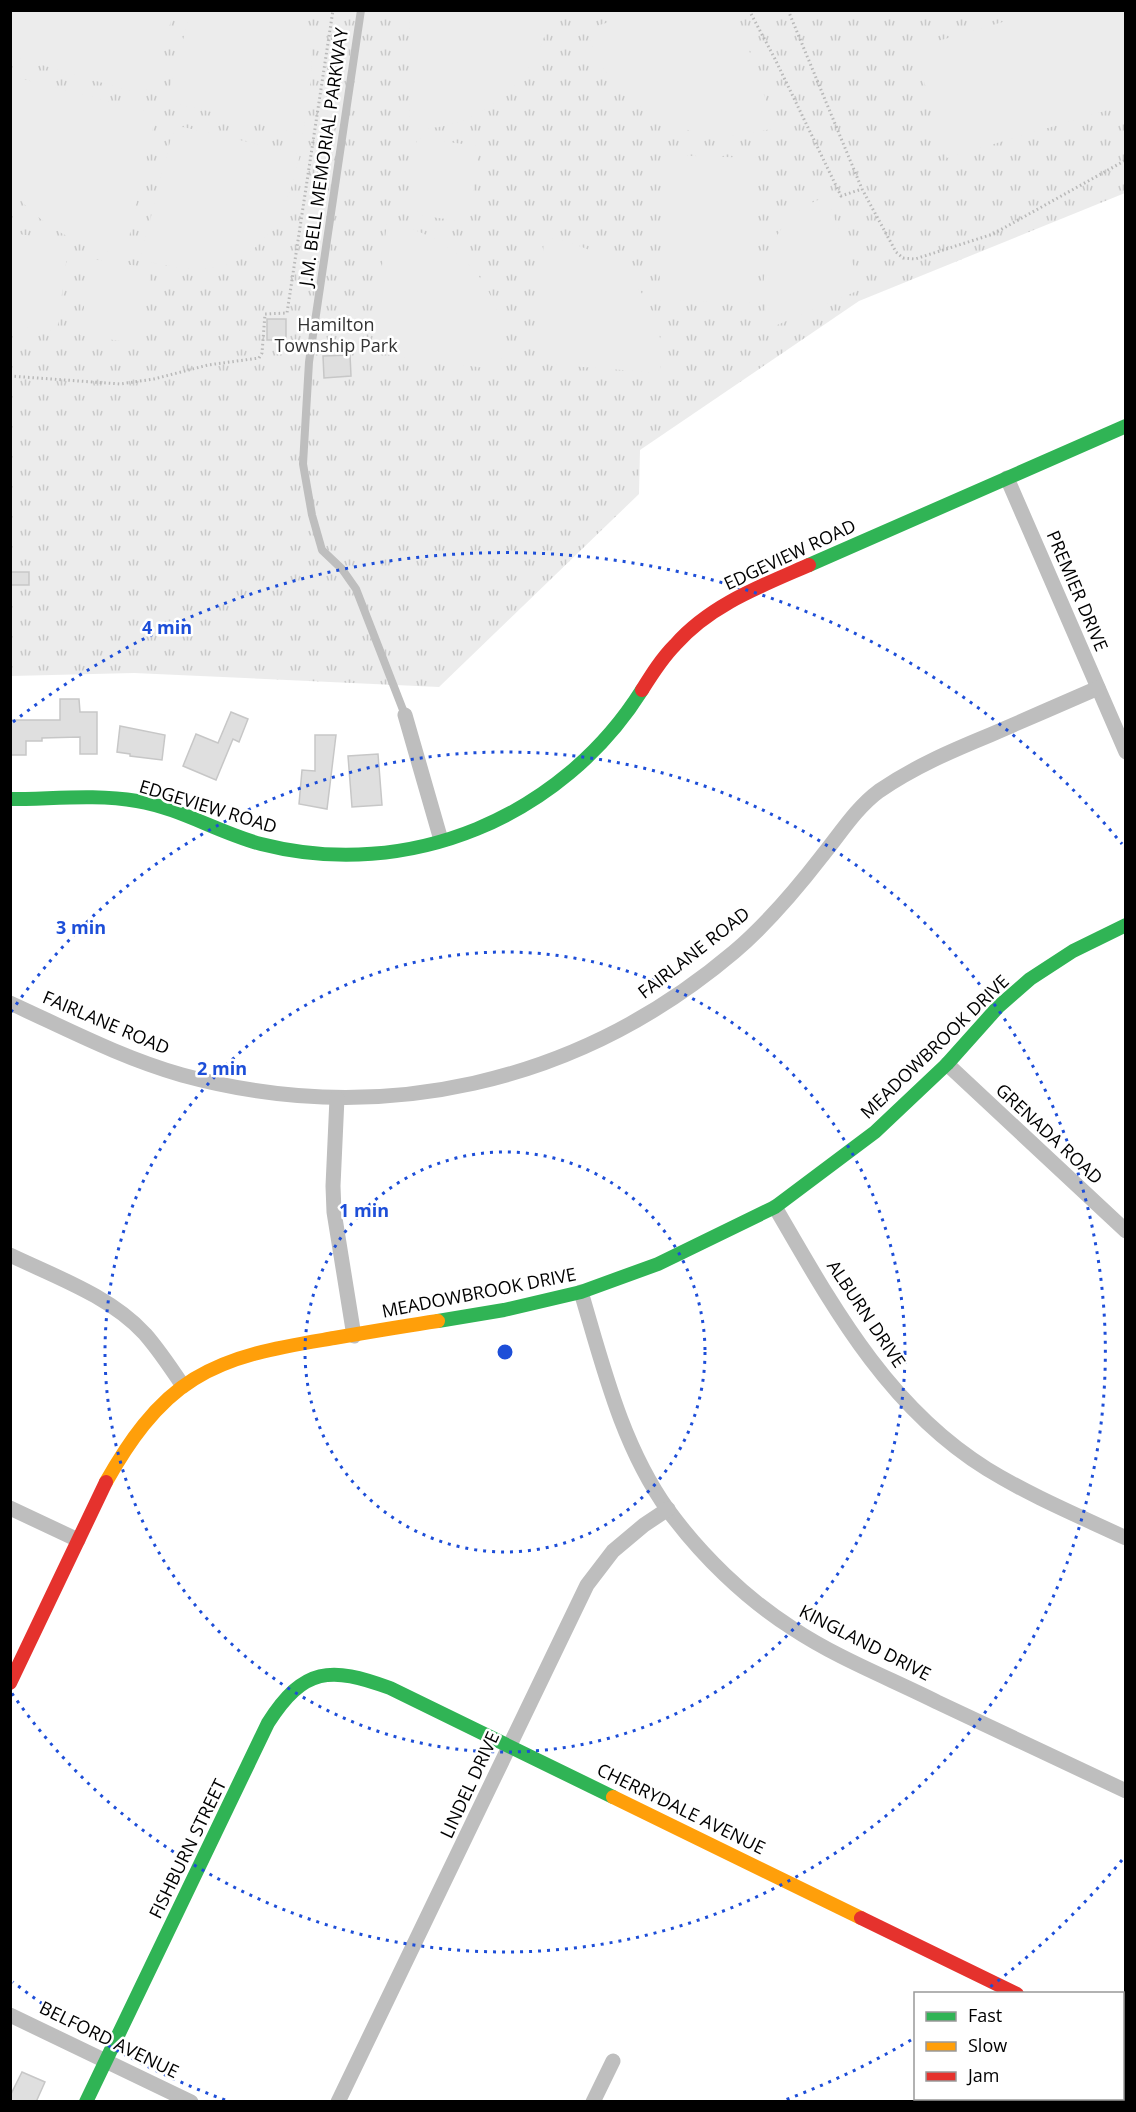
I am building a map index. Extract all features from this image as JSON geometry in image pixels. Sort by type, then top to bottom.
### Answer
[{"type":"street","name":"EDGEVIEW ROAD","points":[[10,799],[140,802],[165,808],[232,835],[296,851],[345,855],[403,849],[464,834],[509,815],[551,789],[577,767],[620,723],[661,661],[682,636],[710,614],[743,594],[1125,426]]},
{"type":"street","name":"PREMIER DRIVE","points":[[1007,478],[1125,752]]},
{"type":"street","name":"FAIRLANE ROAD","points":[[10,1003],[110,1049],[180,1074],[270,1093],[336,1098],[379,1097],[436,1091],[480,1082],[562,1056],[633,1023],[688,987],[759,930],[787,901],[857,811],[884,788],[935,758],[1098,688]]},
{"type":"street","points":[[405,715],[441,840]]},
{"type":"street","name":"MEADOWBROOK DRIVE","points":[[10,1683],[78,1540],[127,1446],[148,1419],[183,1386],[218,1367],[257,1353],[291,1345],[504,1310],[581,1292],[658,1264],[774,1207],[833,1165],[875,1132],[946,1064],[998,1007],[1030,979],[1073,951],[1125,925]]},
{"type":"street","name":"GRENADA ROAD","points":[[946,1064],[1125,1231]]},
{"type":"street","points":[[336,1098],[334,1212],[354,1336]]},
{"type":"street","name":"ALBURN DRIVE","points":[[774,1207],[857,1342],[900,1396],[928,1424],[962,1452],[1013,1485],[1125,1538]]},
{"type":"street","points":[[10,1255],[90,1293],[123,1314],[144,1333],[183,1386]]},
{"type":"street","name":"KINGLAND DRIVE","points":[[581,1292],[620,1418],[644,1469],[668,1509],[711,1560],[747,1594],[792,1628],[841,1656],[1125,1791]]},
{"type":"street","points":[[10,1508],[78,1540]]},
{"type":"street","name":"LINDEL DRIVE","points":[[338,2102],[580,1599],[593,1576],[613,1551],[668,1509]]},
{"type":"street","name":"CHERRYDALE AVENUE","points":[[324,1674],[364,1677],[1013,1992]]},
{"type":"street","name":"FISHBURN STREET","points":[[86,2102],[268,1723],[285,1697],[305,1681],[324,1674]]},
{"type":"street","name":"BELFORD AVENUE","points":[[10,2015],[191,2102]]},
{"type":"street","points":[[593,2102],[613,2061]]},
{"type":"lane","name":"J.M. BELL MEMORIAL PARKWAY","points":[[361,10],[309,362],[303,464],[312,515],[322,550],[342,569],[356,589],[405,715]]},
{"type":"path","points":[[10,376],[120,384],[154,379],[208,365],[259,358],[262,353],[265,314],[287,313],[333,10]]},
{"type":"path","points":[[749,10],[775,59],[840,196],[862,189]]},
{"type":"path","points":[[788,10],[862,189],[896,252],[903,258],[915,259],[993,234],[1125,160]]},
{"type":"green space","points":[[410,10],[551,11],[545,36],[534,58],[520,79],[502,97],[482,111],[460,122],[435,127],[409,128]]},
{"type":"green space","points":[[647,10],[736,11],[775,128],[730,135],[693,131],[652,115],[634,102],[618,87],[605,69],[594,50],[587,29]]},
{"type":"green space","name":"Hamilton Township Park","points":[[10,11],[1125,11],[1125,193],[859,301],[640,450],[639,494],[439,687],[134,673],[11,676]]},
{"type":"green space","points":[[10,11],[174,11],[151,88],[137,93],[11,56]]},
{"type":"green space","points":[[191,11],[298,11],[305,25],[311,55],[310,87],[303,134],[178,104],[169,90]]},
{"type":"green space","points":[[1040,11],[1125,11],[1125,105],[947,158],[914,48]]},
{"type":"green space","points":[[11,76],[147,111],[154,123],[125,256],[107,252],[61,233],[35,214],[11,189]]},
{"type":"green space","points":[[183,127],[300,154],[287,199],[265,237],[250,251],[232,262],[211,268],[185,268],[140,260],[172,134]]},
{"type":"green space","points":[[417,138],[479,146],[469,222],[408,214]]},
{"type":"green space","points":[[664,155],[757,158],[751,303],[659,300]]},
{"type":"green space","points":[[826,197],[860,282],[857,291],[770,328],[765,308],[764,288],[765,268],[770,250],[779,233],[791,218],[807,206]]},
{"type":"green space","points":[[387,222],[413,229],[437,240],[476,272],[489,293],[498,316],[502,342],[500,370],[382,354],[373,345]]},
{"type":"green space","points":[[11,233],[69,241],[57,331],[11,325]]},
{"type":"green space","points":[[544,237],[569,242],[592,252],[613,264],[632,281],[646,300],[656,322],[661,346],[660,373],[545,364],[537,355]]},
{"type":"green space","points":[[91,259],[151,268],[140,344],[80,335]]},
{"type":"building","points":[[267,319],[286,319],[286,340],[267,340]]},
{"type":"building","points":[[350,355],[351,376],[324,378],[323,356]]},
{"type":"building","points":[[10,572],[29,572],[29,585],[10,585]]},
{"type":"building","points":[[60,699],[79,699],[80,712],[97,712],[97,754],[80,754],[80,737],[42,738],[42,741],[26,741],[26,755],[10,755],[10,720],[60,720]]},
{"type":"building","points":[[231,712],[248,719],[239,742],[233,739],[216,780],[183,766],[196,734],[218,743]]},
{"type":"building","points":[[120,726],[165,735],[162,760],[117,752]]},
{"type":"building","points":[[315,735],[336,735],[327,809],[299,804],[302,770],[315,771]]},
{"type":"building","points":[[378,754],[382,805],[352,807],[348,756]]},
{"type":"building","points":[[22,2072],[45,2082],[36,2102],[10,2102],[10,2096]]},
{"type":"traffic: fast","points":[[809,565],[1126,426]]},
{"type":"traffic: fast","points":[[10,799],[90,797],[137,801],[169,809],[261,844],[317,854],[372,854],[425,845],[477,829],[525,805],[570,773],[609,735],[642,690]]},
{"type":"traffic: fast","points":[[438,1321],[504,1310],[581,1292],[658,1264],[775,1207],[875,1132],[947,1064],[998,1007],[1030,979],[1073,951],[1126,925]]},
{"type":"traffic: fast","points":[[86,2102],[268,1723],[294,1691],[307,1682],[320,1676],[351,1676],[390,1688],[613,1797]]},
{"type":"traffic: slow","points":[[106,1482],[133,1439],[155,1412],[180,1389],[210,1370],[244,1357],[280,1348],[438,1321]]},
{"type":"traffic: slow","points":[[613,1797],[861,1918]]},
{"type":"traffic: jam","points":[[642,690],[670,650],[704,619],[737,598],[809,565]]},
{"type":"traffic: jam","points":[[10,1683],[106,1482]]},
{"type":"traffic: jam","points":[[861,1918],[1013,1992]]}]
